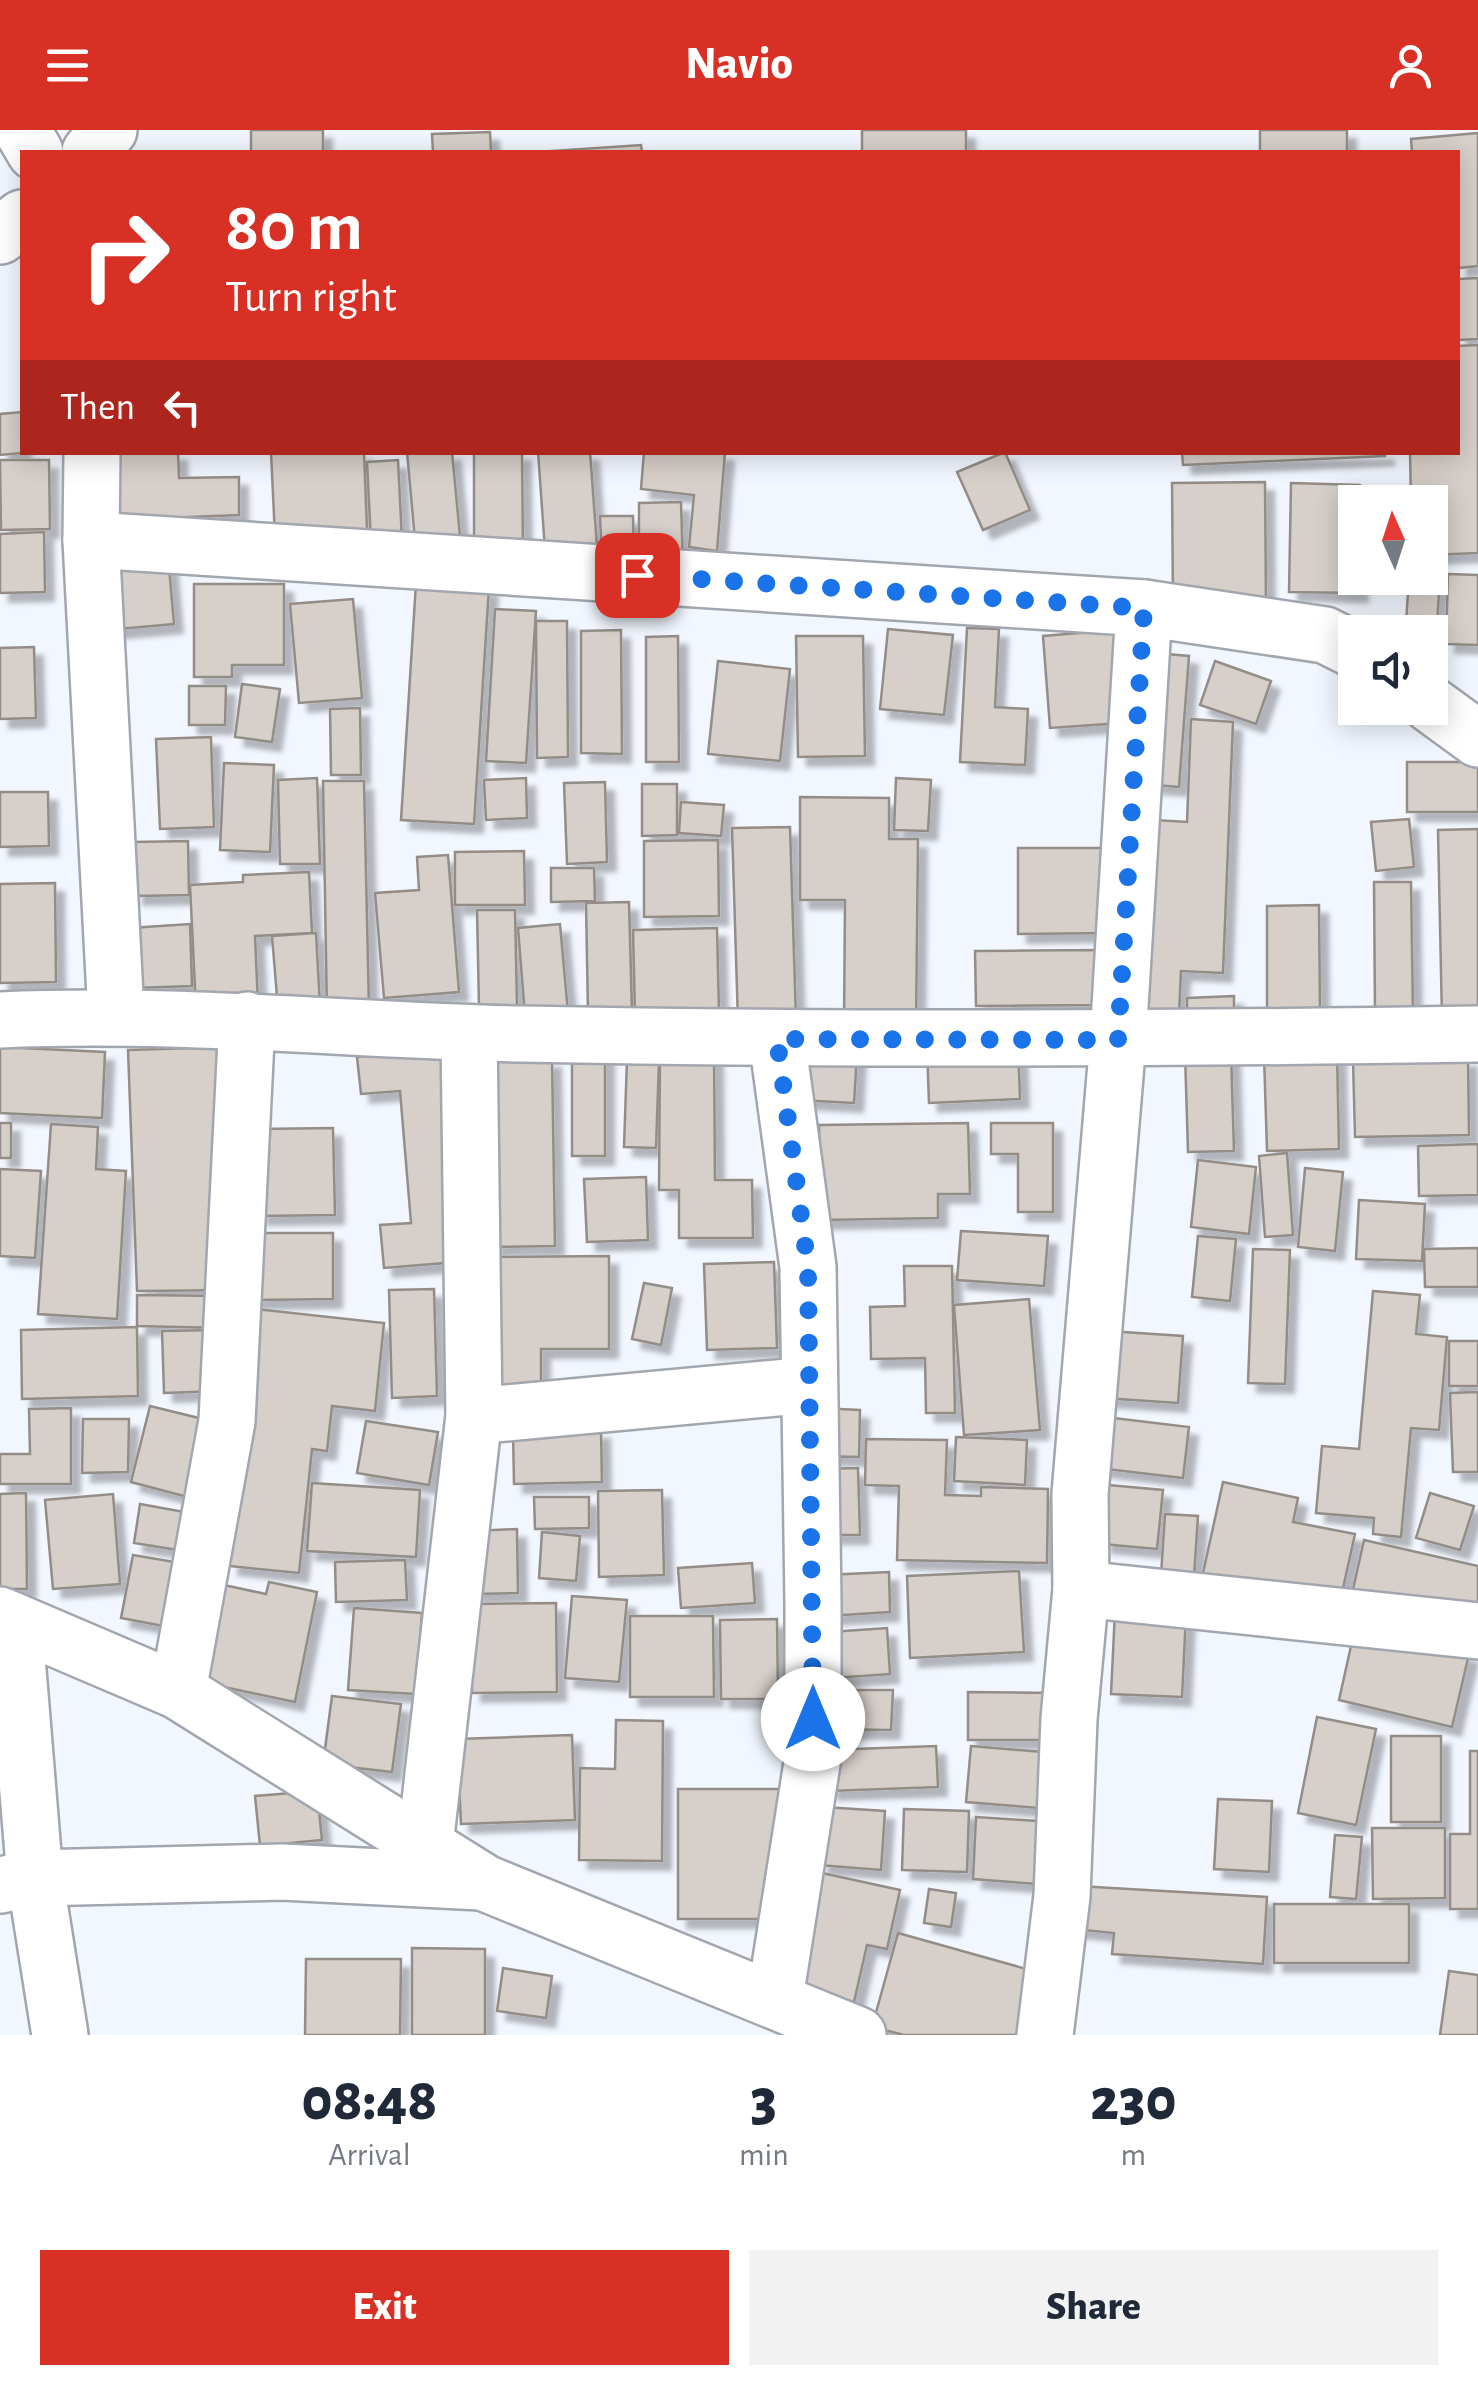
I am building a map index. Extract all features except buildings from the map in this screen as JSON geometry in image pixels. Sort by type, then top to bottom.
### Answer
[{"type":"street","points":[[92,150],[109,130]]},
{"type":"street","points":[[0,236],[20,220]]},
{"type":"street","points":[[92,455],[91,540],[116,1015]]},
{"type":"street","points":[[91,540],[1144,608],[1324,635],[1338,642]]},
{"type":"street","points":[[1045,2035],[1062,1896],[1069,1719],[1081,1589],[1080,1494],[1118,1040],[1144,608]]},
{"type":"street","points":[[1448,717],[1478,739]]},
{"type":"street","points":[[0,1020],[116,1015],[469,1033],[777,1039],[1118,1040],[1478,1034]]},
{"type":"street","points":[[178,1691],[227,1421],[246,1020]]},
{"type":"street","points":[[425,1845],[474,1416],[469,1033]]},
{"type":"street","points":[[774,1998],[812,1758],[808,1267],[777,1039]]},
{"type":"street","points":[[474,1416],[809,1386]]},
{"type":"street","points":[[1081,1589],[1478,1631]]},
{"type":"street","points":[[60,2035],[18,1881],[7,1618],[178,1691],[486,1882],[858,2035]]},
{"type":"street","points":[[18,1881],[282,1872],[486,1882]]},
{"type":"route","points":[[637,575],[1144,608],[1118,1040],[777,1039],[808,1267],[813,1719]]}]
